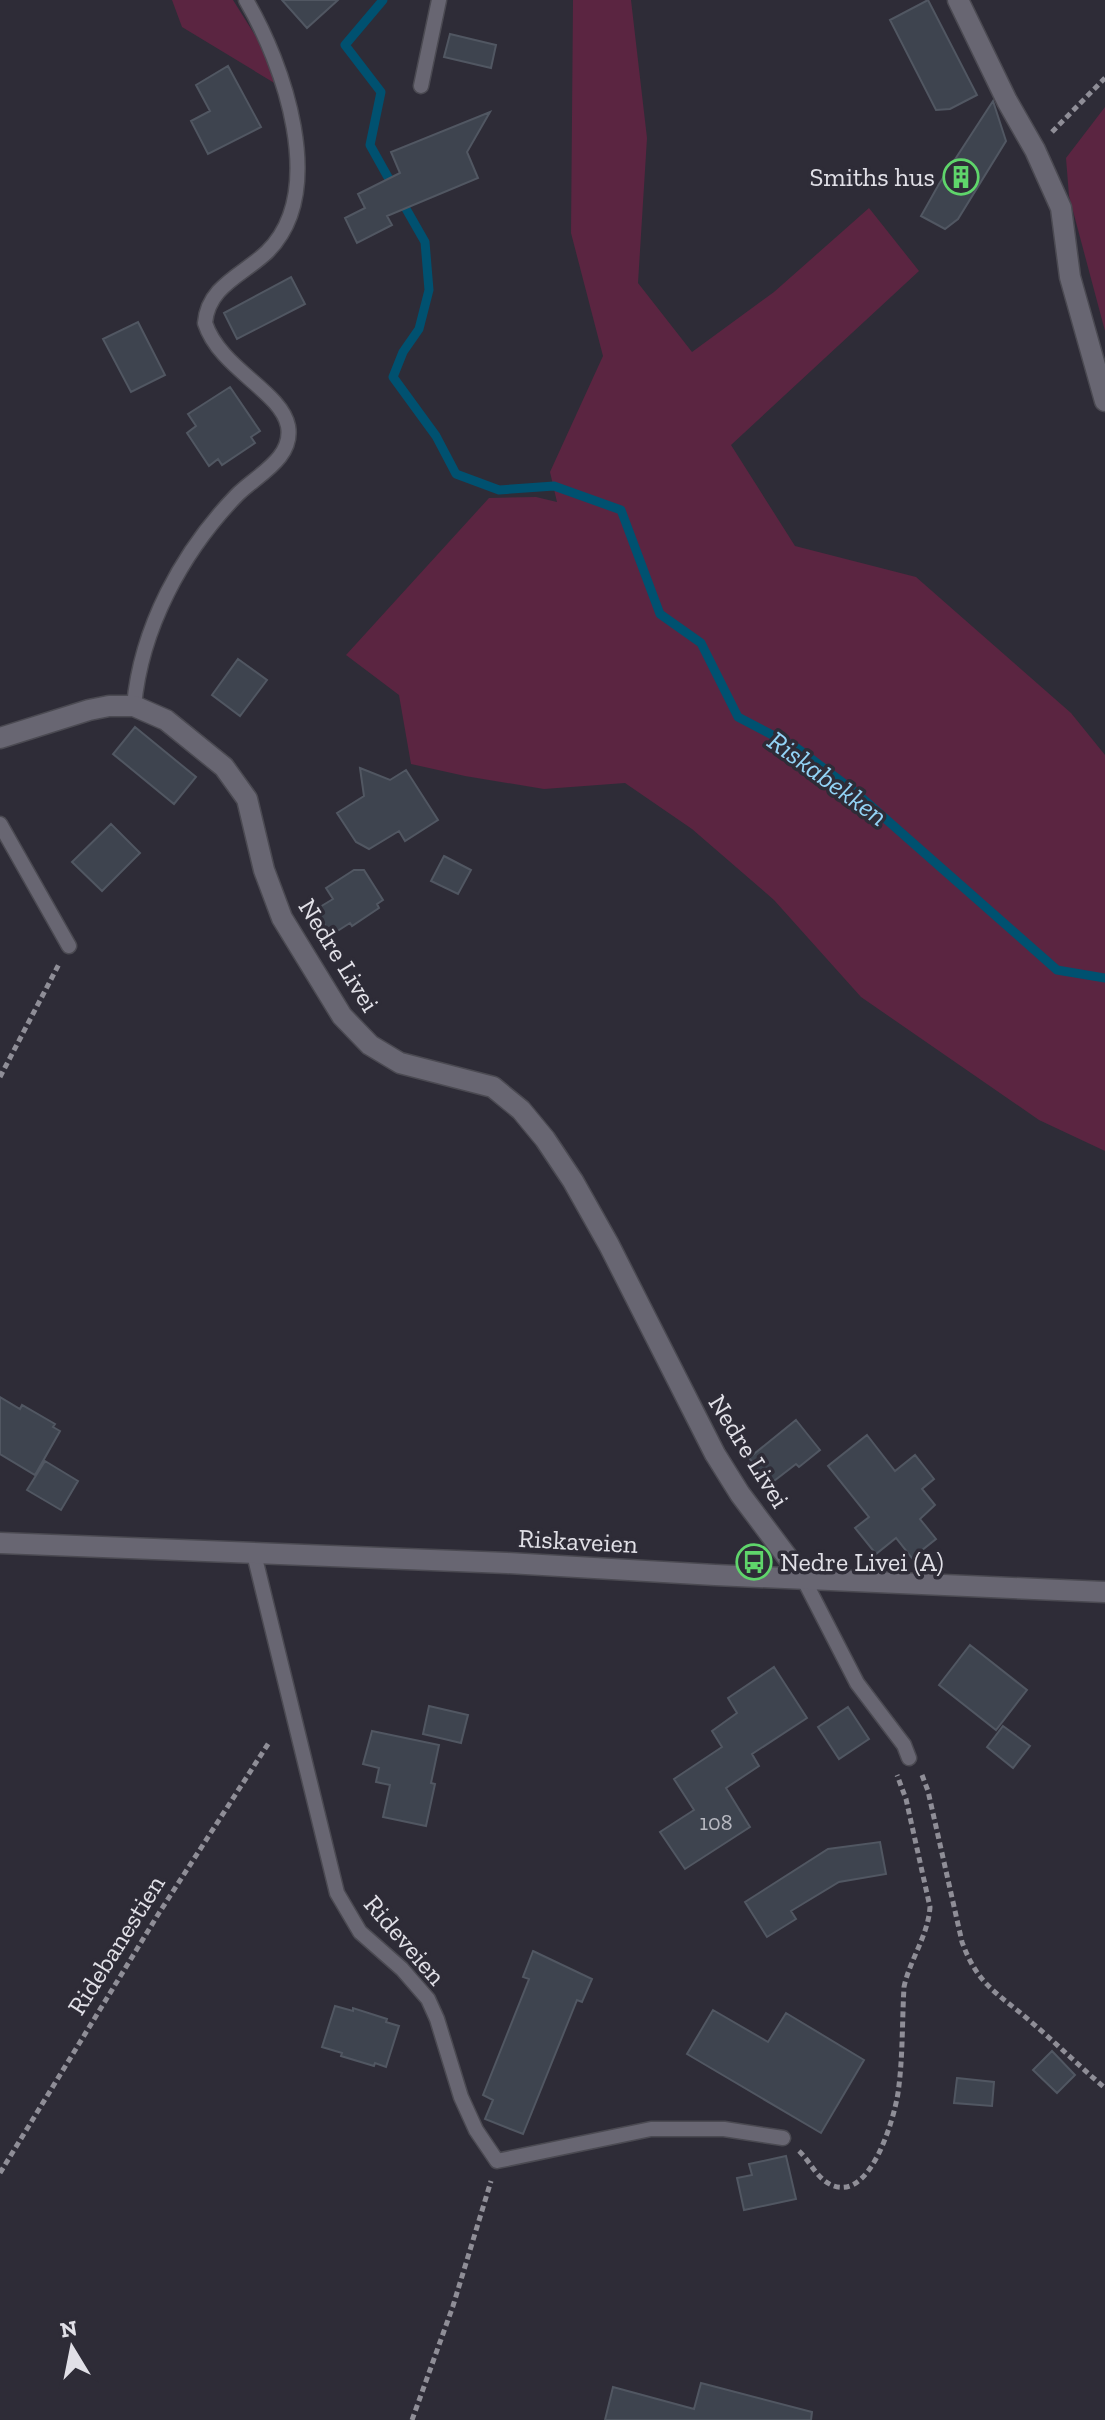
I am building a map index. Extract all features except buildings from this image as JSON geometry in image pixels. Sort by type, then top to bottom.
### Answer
[{"type":"street","points":[[958,0],[1007,101],[1035,150],[1061,208],[1070,277],[1105,401]]},
{"type":"street","points":[[0,738],[89,710],[134,706]]},
{"type":"street","name":"Nedre Livei","points":[[134,706],[166,720],[208,751],[238,784],[247,799],[264,870],[282,918],[352,1029],[370,1045],[400,1063],[493,1087],[521,1110],[545,1139],[609,1245],[715,1454],[740,1494],[803,1578]]},
{"type":"street","name":"Riskaveien","points":[[0,1543],[491,1562],[1105,1592]]},
{"type":"lane","points":[[134,706],[137,676],[152,626],[193,551],[239,493],[274,464],[289,438],[285,416],[275,402],[237,370],[218,348],[205,323],[212,299],[223,286],[268,251],[283,228],[293,202],[298,171],[293,123],[276,62],[246,0]]},
{"type":"lane","points":[[421,86],[439,0]]},
{"type":"lane","points":[[0,824],[69,946]]},
{"type":"lane","name":"Rideveien","points":[[254,1554],[337,1893],[360,1932],[410,1977],[428,1999],[461,2097],[476,2130],[497,2161]]},
{"type":"lane","points":[[803,1578],[857,1683],[904,1745],[909,1758]]},
{"type":"lane","points":[[497,2161],[651,2129],[724,2129],[783,2138]]},
{"type":"path","points":[[1035,150],[1105,78]]},
{"type":"path","points":[[0,1077],[69,946]]},
{"type":"path","name":"Ridebanestien","points":[[0,2173],[159,1913],[270,1741]]},
{"type":"path","points":[[909,1758],[922,1775],[928,1791],[969,1962],[979,1978],[999,1997],[1030,2020],[1105,2088]]},
{"type":"path","points":[[783,2138],[804,2156],[824,2181],[842,2188],[851,2186],[866,2175],[887,2132],[900,2077],[907,1970],[929,1920],[930,1907],[906,1799],[895,1771]]},
{"type":"path","points":[[412,2420],[453,2306],[497,2161]]},
{"type":"shaded area","points":[[172,0],[233,0],[263,48],[276,84],[182,27]]},
{"type":"shaded area","points":[[573,0],[631,0],[647,138],[638,283],[692,352],[774,292],[869,208],[919,271],[731,445],[795,546],[916,577],[1071,713],[1105,755],[1105,1151],[1039,1120],[861,997],[774,900],[692,829],[625,783],[544,789],[411,764],[399,695],[346,655],[489,498],[536,497],[557,502],[550,472],[603,356],[571,233]]},
{"type":"shaded area","points":[[1105,107],[1105,331],[1069,196],[1066,158]]},
{"type":"waterway","name":"Riskabekken","points":[[383,0],[345,45],[381,92],[370,145],[394,188]]},
{"type":"waterway","name":"Riskabekken","points":[[401,200],[425,242],[429,290],[419,329],[403,352],[393,377],[436,436],[456,474],[499,490],[554,486],[621,510],[660,614],[701,643],[738,717],[797,748],[854,791],[1057,970],[1105,978]]},
{"type":"place","name":"Smiths hus","points":[[961,177]]},
{"type":"place","name":"Nedre Livei (A)","points":[[754,1562]]}]
